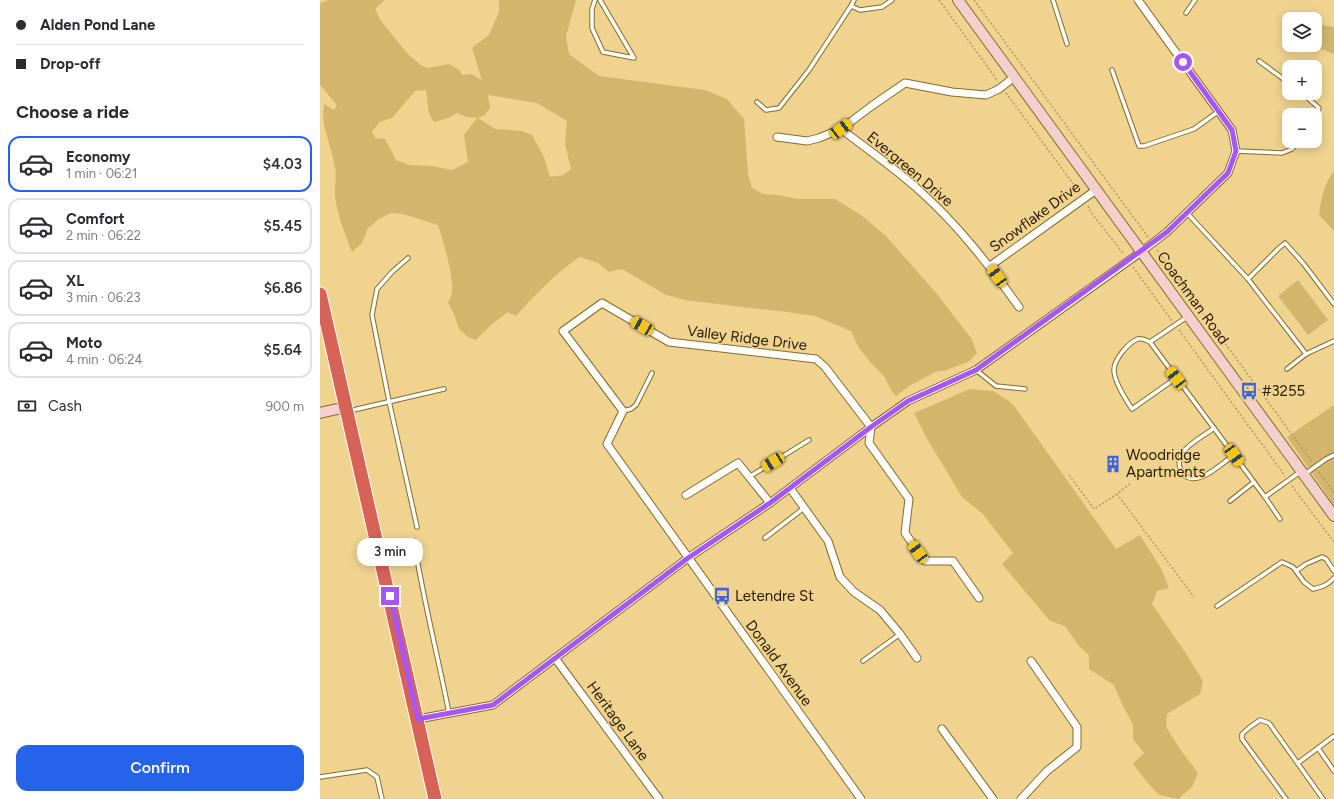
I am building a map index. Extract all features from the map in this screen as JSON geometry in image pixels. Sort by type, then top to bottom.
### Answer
[{"type":"highway","points":[[320,294],[435,799]]},
{"type":"street","name":"Coachman Road","points":[[958,0],[1334,516]]},
{"type":"street","points":[[418,719],[493,705],[688,558],[770,503],[908,401],[976,370],[1129,261],[1167,232],[1228,173],[1236,151],[1232,130],[1138,0]]},
{"type":"street","points":[[777,137],[807,141],[841,129],[873,104],[906,83],[952,92],[986,95],[1001,87],[1014,77]]},
{"type":"street","name":"Evergreen Drive","points":[[841,129],[920,191],[952,222],[990,266],[1019,307]]},
{"type":"street","name":"Snowflake Drive","points":[[990,266],[1096,190]]},
{"type":"street","name":"Valley Ridge Drive","points":[[623,411],[563,331],[602,303],[669,342],[816,359],[825,367],[871,427]]},
{"type":"street","points":[[320,413],[347,409]]},
{"type":"street","name":"Donald Avenue","points":[[623,411],[606,444],[861,799]]},
{"type":"street","points":[[871,427],[869,443],[909,499],[905,533],[925,561],[953,561],[979,598]]},
{"type":"street","points":[[686,495],[738,463],[770,503]]},
{"type":"street","points":[[790,488],[828,541],[840,577],[854,592],[880,610],[917,658]]},
{"type":"street","name":"Heritage Lane","points":[[555,658],[659,799]]},
{"type":"street","points":[[1020,799],[1047,771],[1077,747],[1078,727],[1031,662]]},
{"type":"street","points":[[942,729],[993,799]]},
{"type":"lane","points":[[595,0],[592,9],[592,28],[603,52],[634,58],[600,0]]},
{"type":"lane","points":[[757,102],[766,110],[778,108],[809,70],[854,0]]},
{"type":"lane","points":[[851,6],[860,10],[882,8],[892,0]]},
{"type":"lane","points":[[1053,0],[1067,44]]},
{"type":"lane","points":[[1186,13],[1195,0]]},
{"type":"lane","points":[[1258,61],[1282,78]]},
{"type":"lane","points":[[1112,70],[1139,146],[1144,146],[1194,129],[1219,111]]},
{"type":"lane","points":[[1310,100],[1319,108]]},
{"type":"lane","points":[[1236,151],[1282,153],[1293,148]]},
{"type":"lane","points":[[1187,213],[1248,279],[1306,354]]},
{"type":"lane","points":[[1248,279],[1285,243],[1303,263],[1334,304]]},
{"type":"lane","points":[[408,258],[392,272],[377,289],[372,315],[389,401],[417,527]]},
{"type":"lane","points":[[1150,342],[1188,316]]},
{"type":"lane","points":[[1176,378],[1132,409],[1117,383],[1114,369],[1117,360],[1125,348],[1138,339],[1144,339],[1150,342],[1280,519]]},
{"type":"lane","points":[[1288,369],[1306,354],[1334,341]]},
{"type":"lane","points":[[976,370],[996,386],[1025,389]]},
{"type":"lane","points":[[623,411],[636,406],[652,373]]},
{"type":"lane","points":[[347,409],[444,389]]},
{"type":"lane","points":[[1214,428],[1185,449],[1180,457],[1179,467],[1181,473],[1188,477],[1198,478],[1207,475],[1234,455]]},
{"type":"lane","points":[[749,477],[809,440]]},
{"type":"lane","points":[[1265,497],[1288,481],[1334,455]]},
{"type":"lane","points":[[1230,501],[1254,482]]},
{"type":"lane","points":[[765,538],[804,508]]},
{"type":"lane","points":[[414,541],[449,713]]},
{"type":"lane","points":[[1296,571],[1306,564],[1322,557],[1326,559],[1334,571]]},
{"type":"lane","points":[[1217,606],[1282,562],[1293,567],[1304,582],[1313,589],[1322,587],[1334,578]]},
{"type":"lane","points":[[863,661],[900,634]]},
{"type":"lane","points":[[1286,799],[1242,739],[1242,734],[1260,720],[1269,723],[1323,799]]},
{"type":"lane","points":[[1298,763],[1334,736]]},
{"type":"lane","points":[[1318,748],[1334,771]]},
{"type":"lane","points":[[320,777],[367,770],[377,777],[382,799]]},
{"type":"path","points":[[939,0],[1084,199],[1092,214],[1129,261],[1288,481],[1334,542]]},
{"type":"path","points":[[1070,475],[1094,509],[1130,484]]},
{"type":"path","points":[[1116,494],[1194,597]]},
{"type":"shaded area","points":[[329,0],[385,0],[375,9],[381,21],[409,55],[421,65],[428,68],[449,64],[459,70],[462,75],[471,74],[482,80],[472,48],[489,35],[499,12],[499,0],[576,0],[566,36],[569,54],[599,76],[705,90],[727,99],[744,119],[748,174],[752,188],[763,194],[798,199],[835,199],[861,215],[886,236],[937,294],[971,338],[977,353],[968,362],[946,370],[935,372],[909,386],[896,396],[883,375],[859,348],[851,331],[815,316],[685,300],[666,295],[622,269],[609,272],[598,263],[580,257],[554,277],[516,316],[508,312],[492,324],[476,340],[468,337],[459,329],[448,302],[451,297],[452,282],[438,225],[403,214],[391,213],[379,219],[368,228],[362,243],[352,252],[336,203],[336,171],[325,128],[323,112],[324,104],[334,110],[337,105],[320,85],[320,3]],"holes":[[[426,90],[429,114],[434,122],[448,118],[457,113],[467,117],[477,118],[464,135],[468,162],[452,170],[432,166],[409,165],[396,160],[385,139],[375,138],[372,131],[380,122],[392,118],[415,91]],[[488,95],[537,103],[567,121],[565,144],[571,169],[563,175],[550,177],[544,157],[532,135],[522,131],[495,129],[478,118],[485,115],[490,108]]]},
{"type":"shaded area","points":[[1322,25],[1334,27],[1334,54],[1322,49]]},
{"type":"shaded area","points":[[1334,171],[1334,231],[1319,215],[1324,192]]},
{"type":"shaded area","points":[[1298,280],[1328,320],[1308,335],[1278,296]]},
{"type":"shaded area","points":[[970,389],[993,391],[1009,401],[1015,407],[1116,549],[1140,535],[1162,570],[1169,588],[1157,591],[1152,604],[1203,681],[1200,694],[1167,714],[1166,727],[1198,773],[1192,787],[1178,799],[1159,795],[1133,764],[1144,753],[1133,739],[1133,725],[1114,685],[1089,669],[1089,655],[1079,646],[1065,626],[1050,621],[1002,564],[1013,553],[983,514],[962,497],[926,437],[914,413]]},
{"type":"shaded area","points":[[1334,405],[1334,505],[1287,437]]},
{"type":"place","name":"#3255","points":[[1249,391]]},
{"type":"place","name":"Woodridge Apartments","points":[[1113,464]]},
{"type":"place","name":"Letendre St","points":[[722,596]]},
{"type":"route","points":[[390,596],[418,719],[493,705],[688,558],[770,503],[908,401],[976,370],[1167,232],[1228,173],[1236,151],[1232,130],[1183,62]]}]
